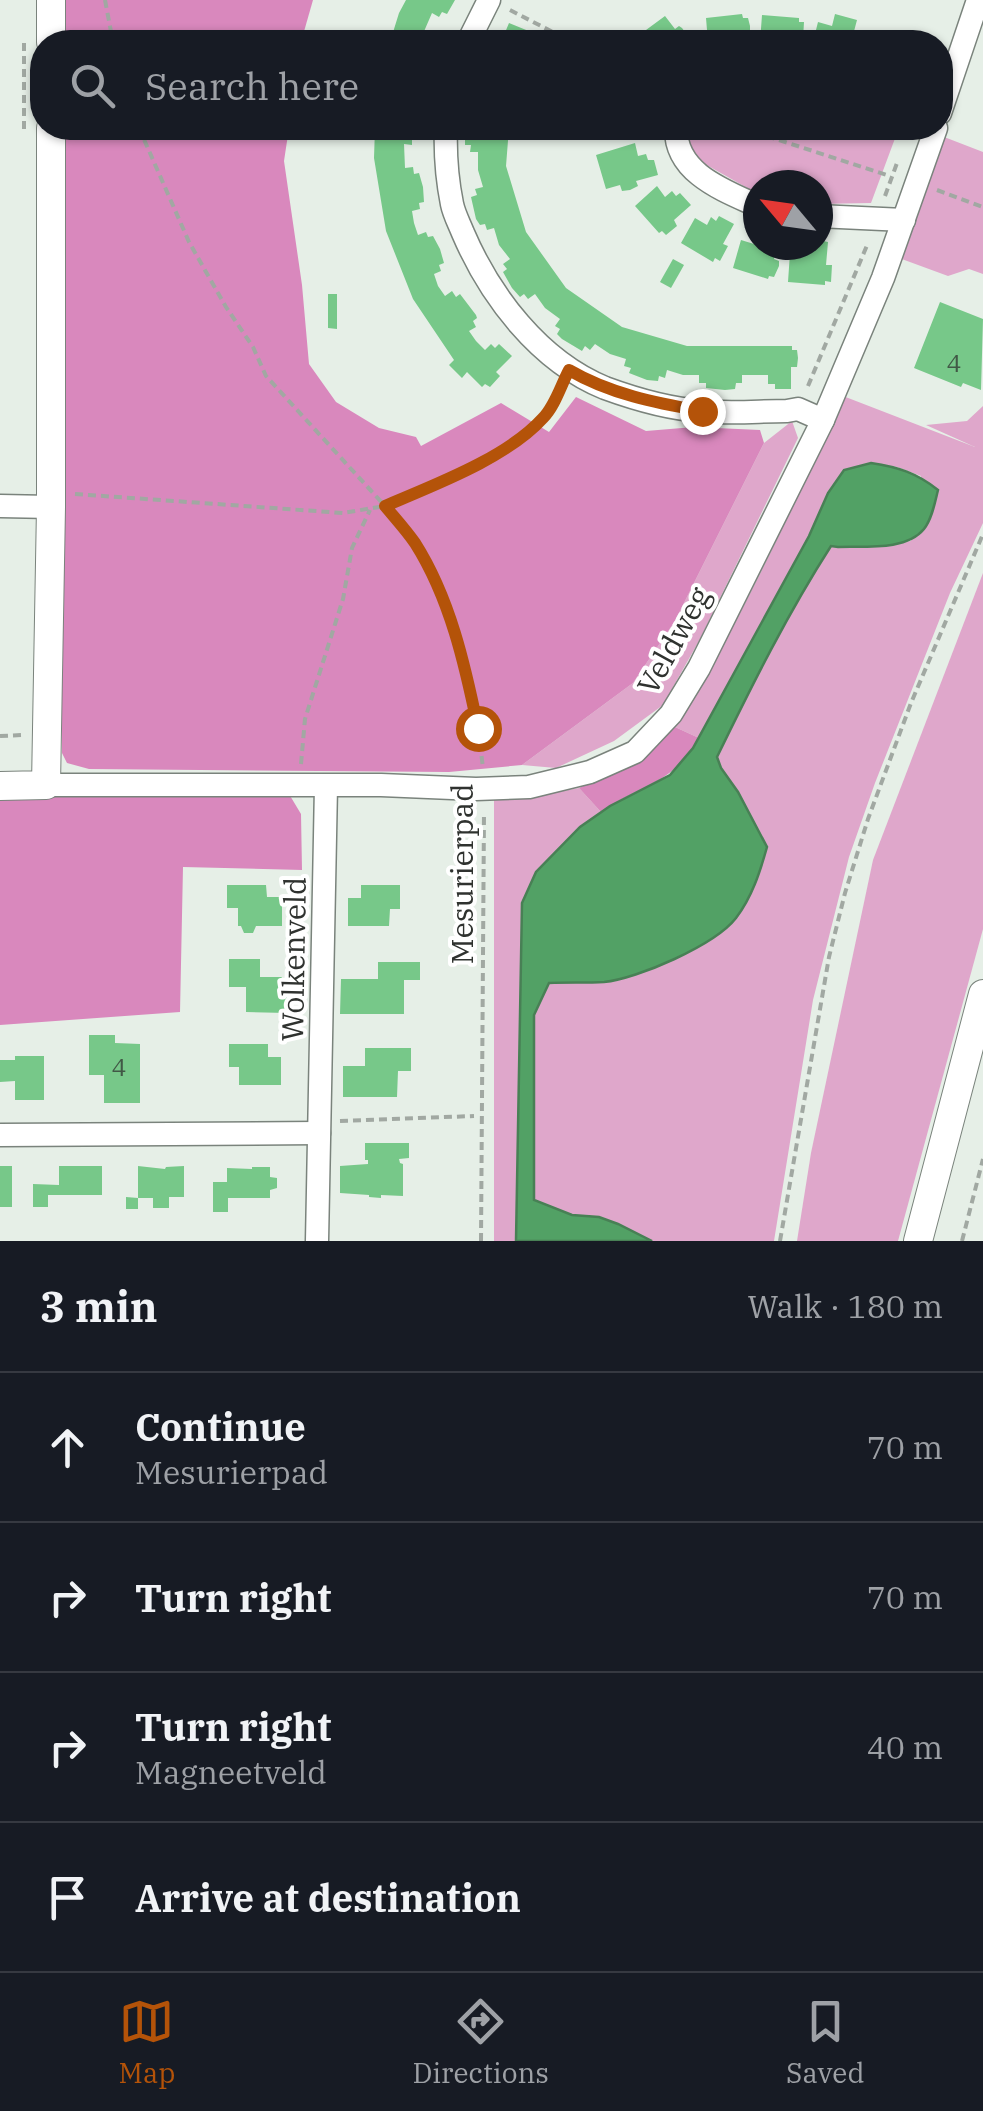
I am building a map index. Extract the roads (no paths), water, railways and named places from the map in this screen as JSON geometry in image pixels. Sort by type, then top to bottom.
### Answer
[{"type":"street","points":[[51,0],[51,30]]},
{"type":"street","points":[[953,75],[978,0]]},
{"type":"street","points":[[477,30],[497,4]]},
{"type":"street","points":[[46,785],[51,140]]},
{"type":"street","points":[[446,140],[452,207],[476,263],[502,303],[569,370],[608,389],[654,403],[702,411],[798,409],[823,420]]},
{"type":"street","points":[[677,140],[693,170],[743,199]]},
{"type":"street","name":"Veldweg","points":[[0,786],[529,787],[590,772],[635,752],[670,714],[700,668],[823,420],[904,220],[923,140]]},
{"type":"street","points":[[833,217],[904,220]]},
{"type":"street","points":[[0,506],[50,500]]},
{"type":"street","name":"Wolkenveld","points":[[318,1241],[326,786]]},
{"type":"street","points":[[918,1241],[983,994]]},
{"type":"street","points":[[0,1135],[320,1127]]}]
